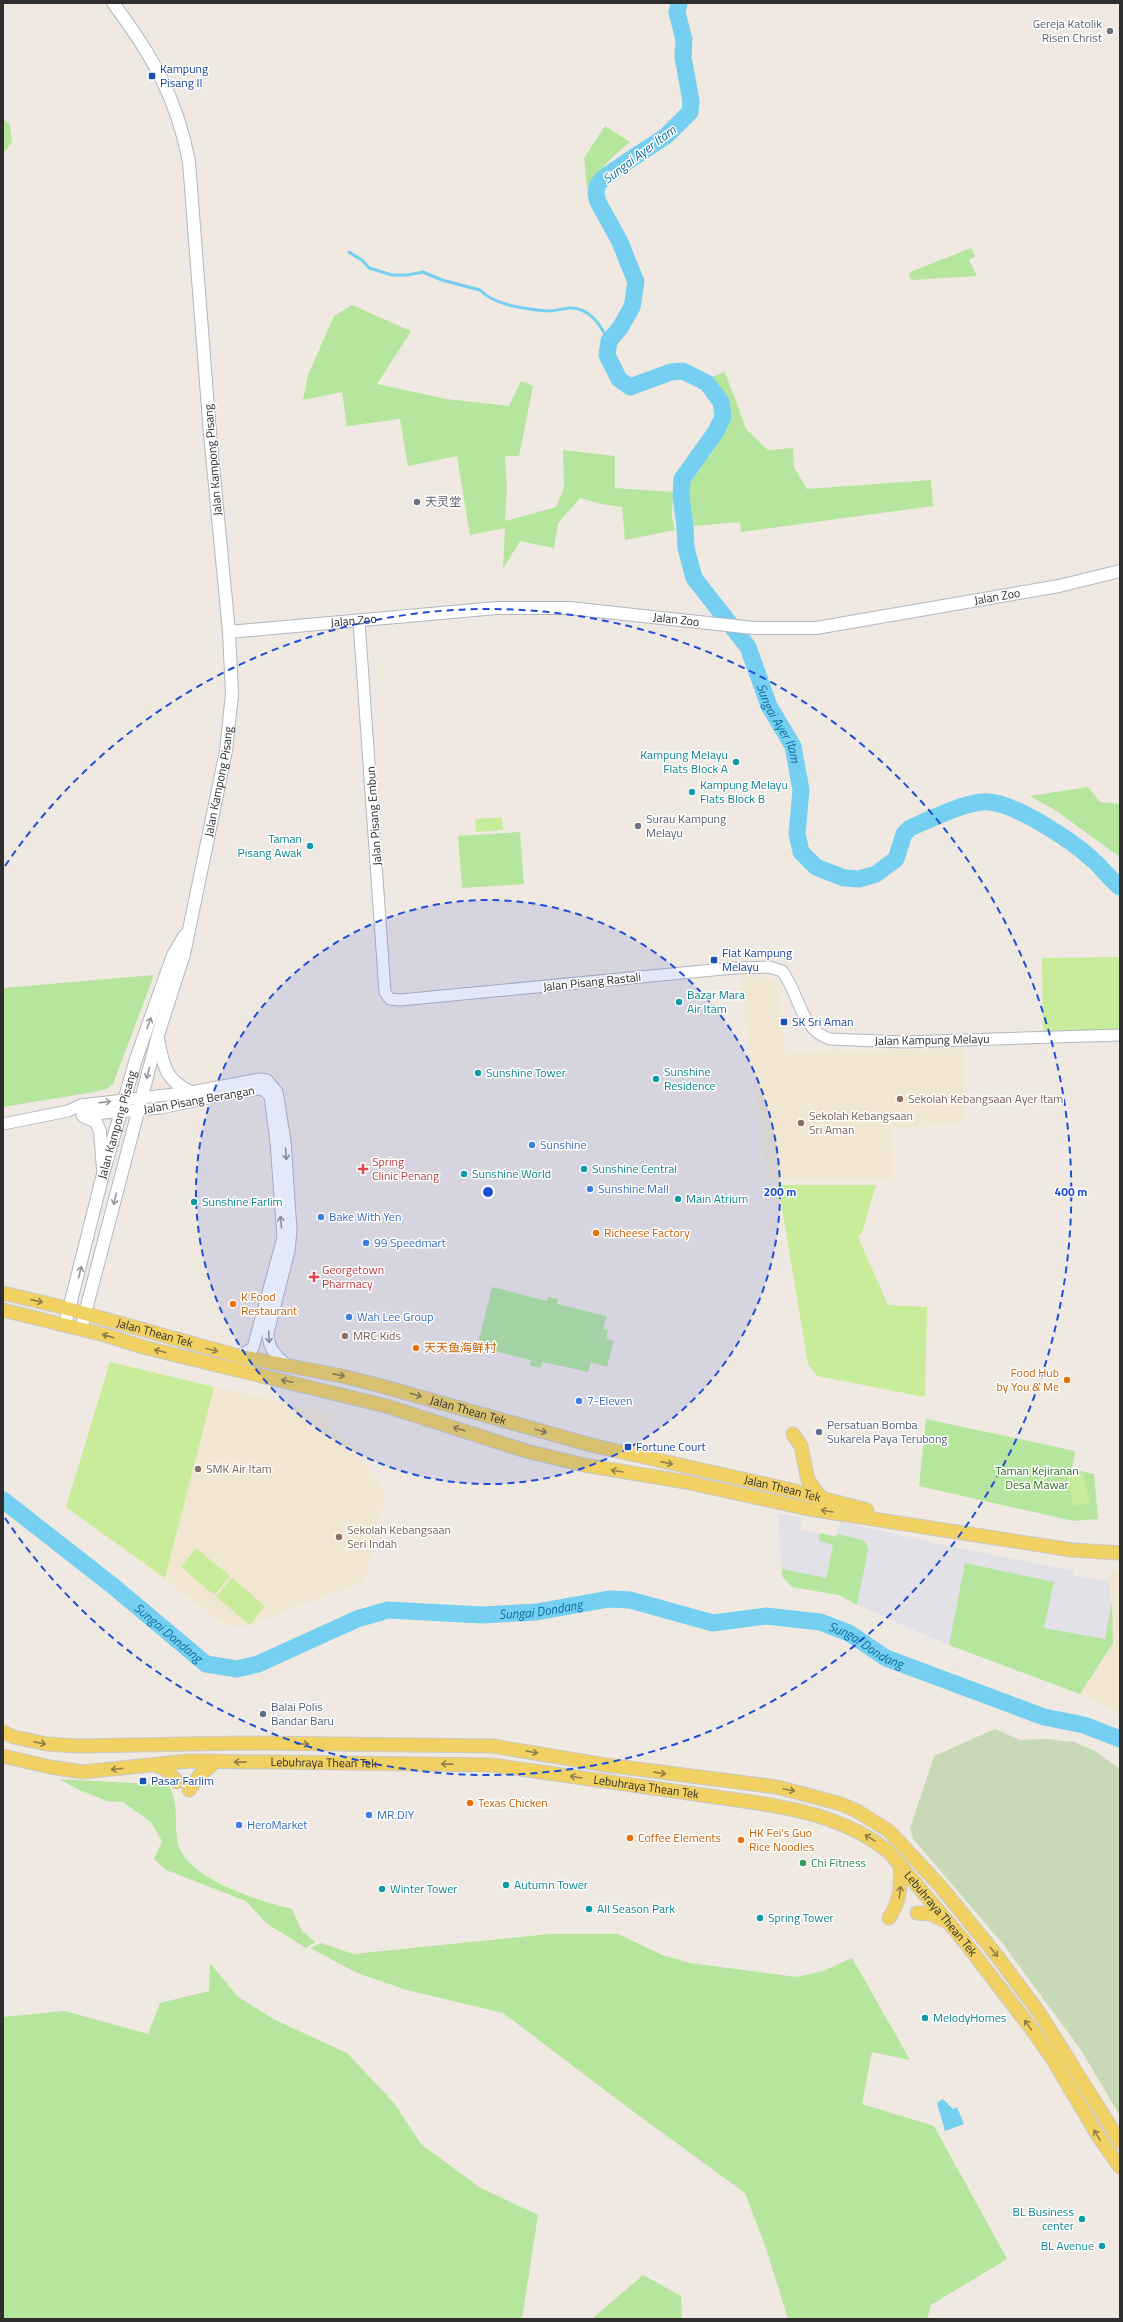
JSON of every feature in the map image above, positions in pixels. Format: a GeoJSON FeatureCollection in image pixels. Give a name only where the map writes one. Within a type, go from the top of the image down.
{"type":"FeatureCollection","features":[{"type":"Feature","properties":{"kind":"main road","name":"Jalan Kampong Pisang"},"geometry":{"type":"LineString","coordinates":[[81,1329],[137,1110],[158,1036],[184,954],[226,751],[232,694],[229,632],[210,434],[194,216],[186,147],[158,69],[139,37],[113,3]]}},
{"type":"Feature","properties":{"kind":"main road","name":"Jalan Zoo"},"geometry":{"type":"LineString","coordinates":[[229,632],[497,608],[569,608],[754,628],[824,627],[1059,586],[1120,571]]}},
{"type":"Feature","properties":{"kind":"main road"},"geometry":{"type":"LineString","coordinates":[[225,586],[219,602],[224,656],[231,673]]}},
{"type":"Feature","properties":{"kind":"main road","name":"Jalan Kampong Pisang"},"geometry":{"type":"LineString","coordinates":[[65,1325],[104,1174],[136,1059],[173,955],[188,931]]}},
{"type":"Feature","properties":{"kind":"main road"},"geometry":{"type":"LineString","coordinates":[[158,1036],[163,1064],[169,1075],[175,1084],[191,1092]]}},
{"type":"Feature","properties":{"kind":"main road"},"geometry":{"type":"LineString","coordinates":[[83,1116],[96,1122],[100,1131],[104,1174]]}},
{"type":"Feature","properties":{"kind":"main road","name":"Jalan Thean Tek"},"geometry":{"type":"LineString","coordinates":[[3,1293],[70,1309],[238,1356],[342,1376],[591,1446],[820,1498],[934,1528]]}},
{"type":"Feature","properties":{"kind":"main road","name":"Jalan Thean Tek"},"geometry":{"type":"LineString","coordinates":[[3,1310],[81,1329],[143,1347],[386,1406],[526,1451],[567,1462],[686,1482],[809,1509],[1072,1550],[1120,1553]]}},
{"type":"Feature","properties":{"kind":"main road"},"geometry":{"type":"LineString","coordinates":[[793,1434],[801,1446],[808,1480],[820,1498]]}},
{"type":"Feature","properties":{"kind":"main road","name":"Lebuhraya Thean Tek"},"geometry":{"type":"LineString","coordinates":[[3,1732],[14,1737],[47,1744],[101,1747],[154,1743],[493,1746],[606,1766],[777,1787],[841,1804],[857,1811],[889,1831],[902,1843],[984,1939],[1040,2014],[1120,2142]]}},
{"type":"Feature","properties":{"kind":"main road"},"geometry":{"type":"LineString","coordinates":[[101,1747],[134,1752],[169,1750],[183,1759],[194,1750],[228,1750],[244,1743]]}},
{"type":"Feature","properties":{"kind":"main road","name":"Lebuhraya Thean Tek"},"geometry":{"type":"LineString","coordinates":[[3,1756],[50,1768],[83,1772],[156,1765],[183,1759],[216,1761],[492,1765],[798,1809],[838,1821],[876,1842],[900,1864],[930,1897],[988,1971],[1043,2046],[1098,2136],[1120,2167]]}},
{"type":"Feature","properties":{"kind":"main road"},"geometry":{"type":"LineString","coordinates":[[189,1790],[200,1775],[216,1761]]}},
{"type":"Feature","properties":{"kind":"main road"},"geometry":{"type":"LineString","coordinates":[[156,1765],[168,1771],[177,1782]]}},
{"type":"Feature","properties":{"kind":"main road"},"geometry":{"type":"LineString","coordinates":[[902,1843],[910,1862],[931,1888],[930,1897],[942,1900],[968,1930],[984,1939]]}},
{"type":"Feature","properties":{"kind":"main road"},"geometry":{"type":"LineString","coordinates":[[889,1918],[896,1908],[900,1893],[900,1864]]}},
{"type":"Feature","properties":{"kind":"main road"},"geometry":{"type":"LineString","coordinates":[[916,1913],[930,1914],[948,1921]]}},
{"type":"Feature","properties":{"kind":"street","name":"Jalan Pisang Embun"},"geometry":{"type":"LineString","coordinates":[[359,621],[385,992],[390,999],[400,1000]]}},
{"type":"Feature","properties":{"kind":"street","name":"Jalan Pisang Rastali"},"geometry":{"type":"LineString","coordinates":[[400,1000],[734,968],[769,966],[782,971]]}},
{"type":"Feature","properties":{"kind":"street","name":"Jalan Kampung Melayu"},"geometry":{"type":"LineString","coordinates":[[782,971],[809,1025],[824,1038],[830,1040],[904,1042],[1120,1035]]}},
{"type":"Feature","properties":{"kind":"street","name":"Jalan Pisang Berangan"},"geometry":{"type":"LineString","coordinates":[[3,1124],[68,1111],[81,1105],[191,1092],[259,1079],[267,1080],[277,1092],[285,1141],[291,1230],[289,1251],[268,1333],[268,1342],[274,1354],[289,1367]]}},
{"type":"Feature","properties":{"kind":"street","name":"Jalan Pisang Berangan"},"geometry":{"type":"LineString","coordinates":[[68,1111],[83,1116],[122,1112],[259,1089],[266,1091],[270,1096],[276,1142],[283,1237],[254,1348],[238,1356]]}},
{"type":"Feature","properties":{"kind":"shaded area"},"geometry":{"type":"Polygon","coordinates":[[[764,977],[777,984],[787,1054],[843,1049],[843,1051],[963,1049],[964,1124],[892,1128],[894,1178],[767,1179],[740,978],[764,977]]]}},
{"type":"Feature","properties":{"kind":"shaded area","name":"SMK Air Itam"},"geometry":{"type":"Polygon","coordinates":[[[110,1362],[332,1414],[328,1431],[345,1436],[386,1492],[364,1582],[249,1626],[227,1626],[66,1507],[110,1362]]]}},
{"type":"Feature","properties":{"kind":"shaded area"},"geometry":{"type":"Polygon","coordinates":[[[778,1513],[802,1518],[800,1529],[805,1531],[836,1537],[840,1522],[967,1550],[1074,1571],[1073,1575],[1110,1582],[1114,1640],[1080,1694],[946,1644],[857,1605],[839,1595],[792,1587],[782,1576],[778,1513]]]}},
{"type":"Feature","properties":{"kind":"shaded area"},"geometry":{"type":"Polygon","coordinates":[[[1109,1571],[1120,1571],[1120,1713],[1080,1694],[1112,1646],[1114,1640],[1109,1571]]]}},
{"type":"Feature","properties":{"kind":"green space"},"geometry":{"type":"Polygon","coordinates":[[[3,118],[10,125],[12,142],[3,154],[3,118]]]}},
{"type":"Feature","properties":{"kind":"green space"},"geometry":{"type":"Polygon","coordinates":[[[605,126],[630,142],[607,163],[587,188],[584,158],[605,126]]]}},
{"type":"Feature","properties":{"kind":"green space"},"geometry":{"type":"Polygon","coordinates":[[[971,248],[975,256],[969,260],[977,276],[913,280],[910,278],[909,273],[913,271],[971,248]]]}},
{"type":"Feature","properties":{"kind":"green space"},"geometry":{"type":"Polygon","coordinates":[[[352,305],[411,331],[377,384],[446,399],[509,406],[521,381],[533,386],[519,456],[505,456],[507,488],[505,521],[556,507],[564,488],[563,450],[615,456],[615,488],[673,492],[672,517],[675,530],[625,540],[622,507],[601,504],[580,498],[558,523],[554,548],[520,541],[503,569],[505,528],[470,535],[457,456],[408,466],[400,419],[347,426],[342,392],[303,400],[308,375],[334,316],[352,305]]]}},
{"type":"Feature","properties":{"kind":"green space"},"geometry":{"type":"Polygon","coordinates":[[[725,372],[746,429],[768,450],[793,448],[794,467],[807,489],[931,480],[933,506],[741,532],[740,522],[694,526],[687,488],[687,480],[716,447],[726,426],[728,416],[726,402],[720,391],[709,378],[725,372]]]}},
{"type":"Feature","properties":{"kind":"green space"},"geometry":{"type":"Polygon","coordinates":[[[1088,787],[1100,802],[1120,804],[1120,857],[1055,810],[1030,796],[1088,787]]]}},
{"type":"Feature","properties":{"kind":"green space"},"geometry":{"type":"Polygon","coordinates":[[[502,817],[503,830],[476,832],[475,819],[502,817]]]}},
{"type":"Feature","properties":{"kind":"green space"},"geometry":{"type":"Polygon","coordinates":[[[520,832],[524,884],[462,888],[458,836],[520,832]]]}},
{"type":"Feature","properties":{"kind":"green space"},"geometry":{"type":"Polygon","coordinates":[[[1120,957],[1120,1031],[1043,1031],[1042,958],[1120,957]]]}},
{"type":"Feature","properties":{"kind":"green space"},"geometry":{"type":"Polygon","coordinates":[[[154,975],[113,1084],[106,1089],[94,1092],[3,1107],[3,988],[154,975]]]}},
{"type":"Feature","properties":{"kind":"green space"},"geometry":{"type":"Polygon","coordinates":[[[778,1185],[876,1185],[862,1233],[858,1237],[888,1305],[927,1307],[925,1397],[817,1376],[808,1364],[778,1185]]]}},
{"type":"Feature","properties":{"kind":"green space"},"geometry":{"type":"Polygon","coordinates":[[[492,1287],[547,1301],[548,1297],[558,1299],[557,1304],[607,1316],[603,1329],[608,1330],[606,1339],[614,1341],[607,1367],[591,1362],[588,1372],[542,1362],[540,1368],[530,1365],[531,1360],[477,1347],[492,1287]]]}},
{"type":"Feature","properties":{"kind":"green space"},"geometry":{"type":"Polygon","coordinates":[[[110,1362],[214,1387],[165,1578],[66,1507],[110,1362]]]}},
{"type":"Feature","properties":{"kind":"green space","name":"Taman Kejiranan Desa Mawar"},"geometry":{"type":"Polygon","coordinates":[[[926,1419],[1075,1451],[1072,1469],[1094,1474],[1098,1519],[1073,1521],[919,1486],[926,1419]]]}},
{"type":"Feature","properties":{"kind":"green space"},"geometry":{"type":"Polygon","coordinates":[[[1083,1473],[1090,1503],[1074,1507],[1067,1477],[1083,1473]]]}},
{"type":"Feature","properties":{"kind":"green space"},"geometry":{"type":"Polygon","coordinates":[[[820,1533],[836,1537],[837,1534],[863,1540],[866,1543],[868,1550],[857,1605],[839,1595],[792,1587],[782,1576],[782,1569],[826,1578],[833,1545],[819,1541],[820,1533]]]}},
{"type":"Feature","properties":{"kind":"green space"},"geometry":{"type":"Polygon","coordinates":[[[196,1548],[230,1576],[214,1595],[181,1567],[196,1548]]]}},
{"type":"Feature","properties":{"kind":"green space"},"geometry":{"type":"Polygon","coordinates":[[[965,1563],[1054,1582],[1044,1628],[1105,1639],[1112,1602],[1113,1643],[1080,1694],[949,1645],[965,1563]]]}},
{"type":"Feature","properties":{"kind":"green space"},"geometry":{"type":"Polygon","coordinates":[[[232,1578],[265,1606],[250,1625],[216,1597],[232,1578]]]}},
{"type":"Feature","properties":{"kind":"green space"},"geometry":{"type":"Polygon","coordinates":[[[995,1729],[1020,1740],[1047,1739],[1074,1742],[1095,1751],[1120,1769],[1120,2116],[1081,2050],[1003,1944],[913,1839],[910,1828],[934,1756],[995,1729]]]}},
{"type":"Feature","properties":{"kind":"green space"},"geometry":{"type":"Polygon","coordinates":[[[59,1779],[168,1785],[174,1798],[178,1844],[184,1857],[195,1868],[227,1887],[262,1901],[292,1909],[302,1931],[315,1942],[306,1948],[266,1923],[246,1901],[166,1870],[154,1859],[162,1841],[151,1822],[123,1802],[107,1801],[77,1789],[59,1779]]]}},
{"type":"Feature","properties":{"kind":"green space"},"geometry":{"type":"Polygon","coordinates":[[[550,1934],[618,1934],[662,1955],[690,1963],[797,1977],[823,1971],[852,1958],[910,2060],[872,2052],[862,2104],[934,2126],[1007,2259],[931,2305],[927,2319],[788,2319],[766,2248],[745,2193],[634,2112],[503,2013],[407,1990],[357,1973],[310,1948],[321,1943],[353,1954],[550,1934]]]}},
{"type":"Feature","properties":{"kind":"green space"},"geometry":{"type":"Polygon","coordinates":[[[210,1963],[237,1996],[273,2019],[347,2053],[394,2103],[421,2144],[479,2187],[538,2215],[522,2319],[3,2319],[3,2017],[65,2011],[148,2034],[160,2003],[209,1991],[210,1963]]]}},
{"type":"Feature","properties":{"kind":"green space"},"geometry":{"type":"Polygon","coordinates":[[[643,2275],[681,2296],[682,2319],[592,2319],[643,2275]]]}},
{"type":"Feature","properties":{"kind":"water"},"geometry":{"type":"Polygon","coordinates":[[[943,2099],[953,2109],[957,2107],[964,2124],[945,2131],[937,2103],[943,2099]]]}},
{"type":"Feature","properties":{"kind":"waterway","name":"Sungai Ayer Itam"},"geometry":{"type":"LineString","coordinates":[[679,3],[677,12],[684,40],[683,57],[691,101],[690,112],[666,136],[613,171],[602,179],[597,186],[596,194],[598,202],[620,242],[636,282],[632,307],[620,328],[609,341],[607,355],[619,379],[630,387],[671,372],[683,371],[707,383],[721,402],[723,417],[715,433],[682,479],[681,497],[686,548],[694,578],[748,647],[769,706],[793,746],[801,790],[797,834],[801,852],[816,867],[844,878],[859,879],[876,874],[896,859],[904,834],[910,828],[963,806],[982,802],[994,803],[1024,814],[1057,833],[1085,853],[1120,887]]}},
{"type":"Feature","properties":{"kind":"waterway","name":"Sungai Ayer Itam"},"geometry":{"type":"LineString","coordinates":[[349,252],[363,261],[369,268],[392,275],[408,275],[423,272],[442,280],[480,290],[494,300],[512,306],[547,311],[569,308],[583,310],[594,318],[609,341]]}},
{"type":"Feature","properties":{"kind":"waterway","name":"Sungai Dondang"},"geometry":{"type":"LineString","coordinates":[[3,1500],[113,1586],[206,1664],[237,1669],[258,1664],[357,1619],[388,1610],[482,1615],[536,1612],[609,1599],[630,1600],[713,1623],[766,1616],[820,1622],[849,1633],[886,1658],[1044,1717],[1084,1725],[1120,1739]]}},
{"type":"Feature","properties":{"kind":"place","name":"Gereja Katolik Risen Christ"},"geometry":{"type":"Point","coordinates":[1110,31]}},
{"type":"Feature","properties":{"kind":"place","name":"Kampung Pisang II"},"geometry":{"type":"Point","coordinates":[152,76]}},
{"type":"Feature","properties":{"kind":"place","name":"天灵堂"},"geometry":{"type":"Point","coordinates":[417,502]}},
{"type":"Feature","properties":{"kind":"place","name":"Kampung Melayu Flats Block A"},"geometry":{"type":"Point","coordinates":[736,762]}},
{"type":"Feature","properties":{"kind":"place","name":"Kampung Melayu Flats Block B"},"geometry":{"type":"Point","coordinates":[692,792]}},
{"type":"Feature","properties":{"kind":"place","name":"Surau Kampung Melayu"},"geometry":{"type":"Point","coordinates":[638,826]}},
{"type":"Feature","properties":{"kind":"place","name":"Taman Pisang Awak"},"geometry":{"type":"Point","coordinates":[310,846]}},
{"type":"Feature","properties":{"kind":"place","name":"Flat Kampung Melayu"},"geometry":{"type":"Point","coordinates":[714,960]}},
{"type":"Feature","properties":{"kind":"place","name":"Bazar Mara Air Itam"},"geometry":{"type":"Point","coordinates":[679,1002]}},
{"type":"Feature","properties":{"kind":"place","name":"SK Sri Aman"},"geometry":{"type":"Point","coordinates":[784,1022]}},
{"type":"Feature","properties":{"kind":"place","name":"Sunshine Tower"},"geometry":{"type":"Point","coordinates":[478,1073]}},
{"type":"Feature","properties":{"kind":"place","name":"Sunshine Residence"},"geometry":{"type":"Point","coordinates":[656,1079]}},
{"type":"Feature","properties":{"kind":"place","name":"Sekolah Kebangsaan Ayer Itam"},"geometry":{"type":"Point","coordinates":[900,1099]}},
{"type":"Feature","properties":{"kind":"place","name":"Sekolah Kebangsaan Sri Aman"},"geometry":{"type":"Point","coordinates":[801,1123]}},
{"type":"Feature","properties":{"kind":"place","name":"Sunshine"},"geometry":{"type":"Point","coordinates":[532,1145]}},
{"type":"Feature","properties":{"kind":"place","name":"Spring Clinic Penang"},"geometry":{"type":"Point","coordinates":[363,1169]}},
{"type":"Feature","properties":{"kind":"place","name":"Sunshine Central"},"geometry":{"type":"Point","coordinates":[584,1169]}},
{"type":"Feature","properties":{"kind":"place","name":"Sunshine World"},"geometry":{"type":"Point","coordinates":[464,1174]}},
{"type":"Feature","properties":{"kind":"place","name":"Sunshine Mall"},"geometry":{"type":"Point","coordinates":[590,1189]}},
{"type":"Feature","properties":{"kind":"place","name":"Main Atrium"},"geometry":{"type":"Point","coordinates":[678,1199]}},
{"type":"Feature","properties":{"kind":"place","name":"Sunshine Farlim"},"geometry":{"type":"Point","coordinates":[194,1202]}},
{"type":"Feature","properties":{"kind":"place","name":"Bake With Yen"},"geometry":{"type":"Point","coordinates":[321,1217]}},
{"type":"Feature","properties":{"kind":"place","name":"Richeese Factory"},"geometry":{"type":"Point","coordinates":[596,1233]}},
{"type":"Feature","properties":{"kind":"place","name":"99 Speedmart"},"geometry":{"type":"Point","coordinates":[366,1243]}},
{"type":"Feature","properties":{"kind":"place","name":"Georgetown Pharmacy"},"geometry":{"type":"Point","coordinates":[314,1277]}},
{"type":"Feature","properties":{"kind":"place","name":"K Food Restaurant"},"geometry":{"type":"Point","coordinates":[233,1304]}},
{"type":"Feature","properties":{"kind":"place","name":"Wah Lee Group"},"geometry":{"type":"Point","coordinates":[349,1317]}},
{"type":"Feature","properties":{"kind":"place","name":"MRC Kids"},"geometry":{"type":"Point","coordinates":[345,1336]}},
{"type":"Feature","properties":{"kind":"place","name":"天天鱼海鲜村"},"geometry":{"type":"Point","coordinates":[416,1348]}},
{"type":"Feature","properties":{"kind":"place","name":"Food Hub by You & Me"},"geometry":{"type":"Point","coordinates":[1067,1380]}},
{"type":"Feature","properties":{"kind":"place","name":"7-Eleven"},"geometry":{"type":"Point","coordinates":[579,1401]}},
{"type":"Feature","properties":{"kind":"place","name":"Persatuan Bomba Sukarela Paya Terubong"},"geometry":{"type":"Point","coordinates":[819,1432]}},
{"type":"Feature","properties":{"kind":"place","name":"Fortune Court"},"geometry":{"type":"Point","coordinates":[628,1447]}},
{"type":"Feature","properties":{"kind":"place","name":"SMK Air Itam"},"geometry":{"type":"Point","coordinates":[198,1469]}},
{"type":"Feature","properties":{"kind":"place","name":"Sekolah Kebangsaan Seri Indah"},"geometry":{"type":"Point","coordinates":[339,1537]}},
{"type":"Feature","properties":{"kind":"place","name":"Balai Polis Bandar Baru"},"geometry":{"type":"Point","coordinates":[263,1714]}},
{"type":"Feature","properties":{"kind":"place","name":"Pasar Farlim"},"geometry":{"type":"Point","coordinates":[143,1781]}},
{"type":"Feature","properties":{"kind":"place","name":"Texas Chicken"},"geometry":{"type":"Point","coordinates":[470,1803]}},
{"type":"Feature","properties":{"kind":"place","name":"MR.DIY"},"geometry":{"type":"Point","coordinates":[369,1815]}},
{"type":"Feature","properties":{"kind":"place","name":"HeroMarket"},"geometry":{"type":"Point","coordinates":[239,1825]}},
{"type":"Feature","properties":{"kind":"place","name":"Coffee Elements"},"geometry":{"type":"Point","coordinates":[630,1838]}},
{"type":"Feature","properties":{"kind":"place","name":"HK Fei's Guo Rice Noodles"},"geometry":{"type":"Point","coordinates":[741,1840]}},
{"type":"Feature","properties":{"kind":"place","name":"Chi Fitness"},"geometry":{"type":"Point","coordinates":[803,1863]}},
{"type":"Feature","properties":{"kind":"place","name":"Autumn Tower"},"geometry":{"type":"Point","coordinates":[506,1885]}},
{"type":"Feature","properties":{"kind":"place","name":"Winter Tower"},"geometry":{"type":"Point","coordinates":[382,1889]}},
{"type":"Feature","properties":{"kind":"place","name":"All Season Park"},"geometry":{"type":"Point","coordinates":[589,1909]}},
{"type":"Feature","properties":{"kind":"place","name":"Spring Tower"},"geometry":{"type":"Point","coordinates":[760,1918]}},
{"type":"Feature","properties":{"kind":"place","name":"MelodyHomes"},"geometry":{"type":"Point","coordinates":[925,2018]}},
{"type":"Feature","properties":{"kind":"place","name":"BL Business center"},"geometry":{"type":"Point","coordinates":[1082,2219]}},
{"type":"Feature","properties":{"kind":"place","name":"BL Avenue"},"geometry":{"type":"Point","coordinates":[1102,2246]}}]}
